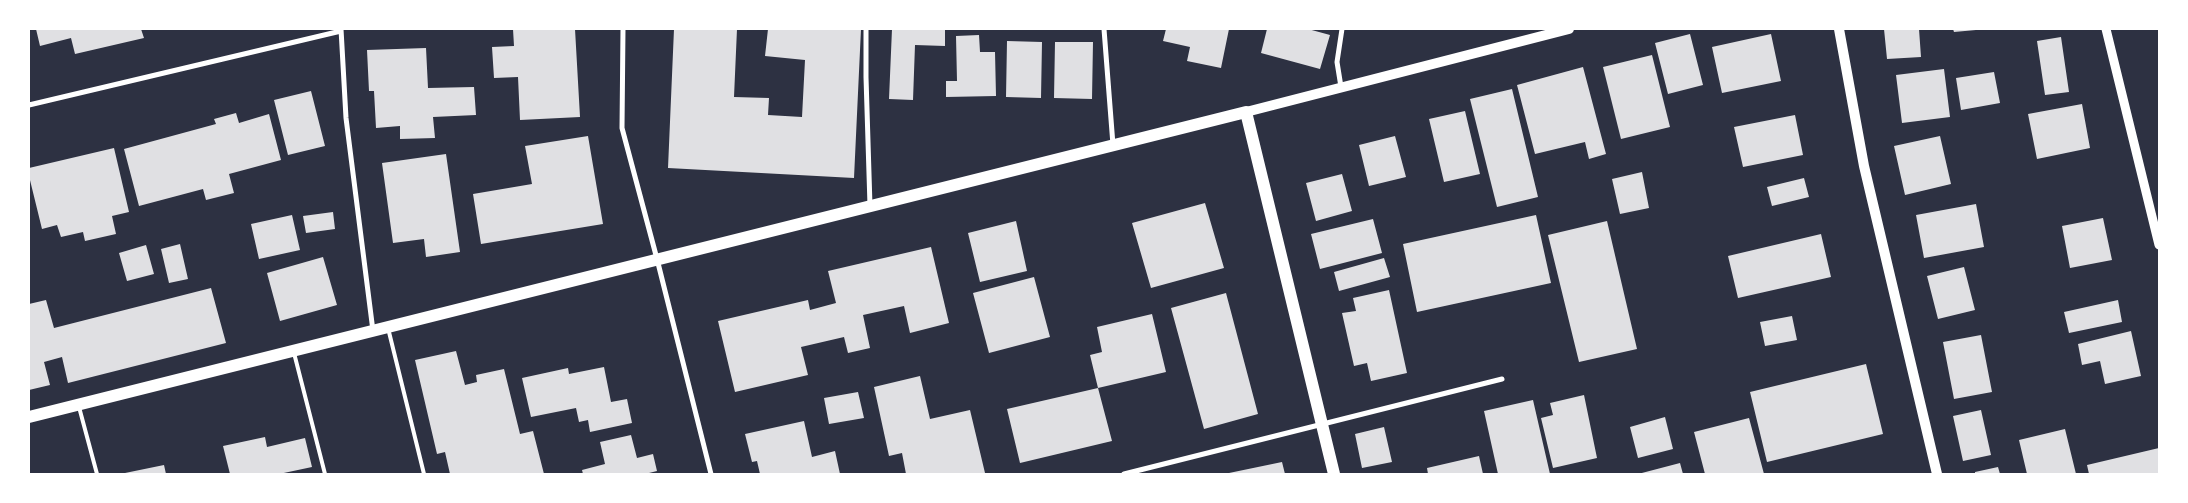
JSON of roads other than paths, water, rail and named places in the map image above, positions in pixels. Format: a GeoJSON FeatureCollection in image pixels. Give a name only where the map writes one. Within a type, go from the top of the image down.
{"type":"FeatureCollection","features":[{"type":"Feature","properties":{"kind":"main road"},"geometry":{"type":"LineString","coordinates":[[29,417],[1570,29]]}},
{"type":"Feature","properties":{"kind":"main road"},"geometry":{"type":"LineString","coordinates":[[1839,29],[1864,166],[1937,474]]}},
{"type":"Feature","properties":{"kind":"main road"},"geometry":{"type":"LineString","coordinates":[[1246,112],[1334,474]]}},
{"type":"Feature","properties":{"kind":"street"},"geometry":{"type":"LineString","coordinates":[[623,29],[622,128],[658,259],[711,474]]}},
{"type":"Feature","properties":{"kind":"street"},"geometry":{"type":"LineString","coordinates":[[866,29],[870,206]]}},
{"type":"Feature","properties":{"kind":"street"},"geometry":{"type":"LineString","coordinates":[[1104,29],[1113,145]]}},
{"type":"Feature","properties":{"kind":"street"},"geometry":{"type":"LineString","coordinates":[[1340,87],[1337,62],[1342,29]]}},
{"type":"Feature","properties":{"kind":"street"},"geometry":{"type":"LineString","coordinates":[[2106,29],[2159,245]]}},
{"type":"Feature","properties":{"kind":"street"},"geometry":{"type":"LineString","coordinates":[[29,105],[341,30],[346,118],[374,331]]}},
{"type":"Feature","properties":{"kind":"street"},"geometry":{"type":"LineString","coordinates":[[1124,474],[1502,379]]}},
{"type":"Feature","properties":{"kind":"lane"},"geometry":{"type":"LineString","coordinates":[[387,327],[424,474]]}},
{"type":"Feature","properties":{"kind":"lane"},"geometry":{"type":"LineString","coordinates":[[294,350],[324,474]]}},
{"type":"Feature","properties":{"kind":"lane"},"geometry":{"type":"LineString","coordinates":[[79,404],[98,474]]}}]}
